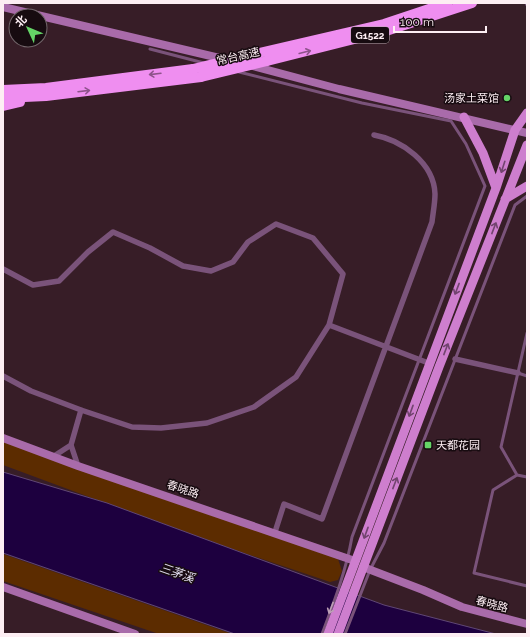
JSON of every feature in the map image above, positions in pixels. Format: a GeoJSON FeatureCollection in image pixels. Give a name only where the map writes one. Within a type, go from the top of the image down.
{"type":"FeatureCollection","features":[{"type":"Feature","properties":{"kind":"highway","name":"常台高速"},"geometry":{"type":"LineString","coordinates":[[3,90],[46,88],[193,69],[384,24],[447,3]]}},
{"type":"Feature","properties":{"kind":"highway","name":"常台高速"},"geometry":{"type":"LineString","coordinates":[[3,98],[46,96],[201,77],[386,31],[472,3]]}},
{"type":"Feature","properties":{"kind":"highway"},"geometry":{"type":"LineString","coordinates":[[3,106],[46,96]]}},
{"type":"Feature","properties":{"kind":"main road"},"geometry":{"type":"LineString","coordinates":[[338,634],[359,564],[429,364],[496,188],[515,130],[527,113]]}},
{"type":"Feature","properties":{"kind":"main road"},"geometry":{"type":"LineString","coordinates":[[464,117],[482,153],[496,188]]}},
{"type":"Feature","properties":{"kind":"main road"},"geometry":{"type":"LineString","coordinates":[[359,564],[527,145]]}},
{"type":"Feature","properties":{"kind":"main road"},"geometry":{"type":"LineString","coordinates":[[505,199],[527,186]]}},
{"type":"Feature","properties":{"kind":"main road"},"geometry":{"type":"LineString","coordinates":[[328,634],[352,585]]}},
{"type":"Feature","properties":{"kind":"street"},"geometry":{"type":"LineString","coordinates":[[3,8],[196,52],[339,89],[464,117],[527,133]]}},
{"type":"Feature","properties":{"kind":"street"},"geometry":{"type":"LineString","coordinates":[[275,532],[284,504],[322,519],[387,347],[432,222],[435,193],[428,171],[413,153],[388,138],[374,135]]}},
{"type":"Feature","properties":{"kind":"street"},"geometry":{"type":"LineString","coordinates":[[3,269],[33,284],[59,281],[88,252],[113,232],[150,248],[183,266],[211,271],[233,262],[248,242],[276,224],[313,238],[343,274],[329,325],[296,377],[254,408],[207,423],[161,428],[132,427],[31,391],[3,376]]}},
{"type":"Feature","properties":{"kind":"street"},"geometry":{"type":"LineString","coordinates":[[329,325],[439,367]]}},
{"type":"Feature","properties":{"kind":"street"},"geometry":{"type":"LineString","coordinates":[[455,359],[518,373]]}},
{"type":"Feature","properties":{"kind":"street"},"geometry":{"type":"LineString","coordinates":[[78,466],[71,445],[81,410]]}},
{"type":"Feature","properties":{"kind":"street","name":"春晓路"},"geometry":{"type":"LineString","coordinates":[[3,438],[78,466],[275,532],[359,564],[462,607],[527,624]]}},
{"type":"Feature","properties":{"kind":"street"},"geometry":{"type":"LineString","coordinates":[[54,456],[71,445]]}},
{"type":"Feature","properties":{"kind":"street"},"geometry":{"type":"LineString","coordinates":[[3,587],[135,634]]}},
{"type":"Feature","properties":{"kind":"lane"},"geometry":{"type":"LineString","coordinates":[[150,49],[362,103],[451,121],[466,144],[485,186],[352,537],[359,564]]}},
{"type":"Feature","properties":{"kind":"lane"},"geometry":{"type":"LineString","coordinates":[[345,634],[352,585],[359,564],[384,543],[514,205],[527,196]]}},
{"type":"Feature","properties":{"kind":"lane"},"geometry":{"type":"LineString","coordinates":[[517,475],[501,447],[527,333]]}},
{"type":"Feature","properties":{"kind":"lane"},"geometry":{"type":"LineString","coordinates":[[518,373],[527,376]]}},
{"type":"Feature","properties":{"kind":"lane"},"geometry":{"type":"LineString","coordinates":[[527,477],[517,475],[493,490],[474,573],[527,586]]}},
{"type":"Feature","properties":{"kind":"lane"},"geometry":{"type":"LineString","coordinates":[[322,634],[352,585]]}},
{"type":"Feature","properties":{"kind":"shaded area"},"geometry":{"type":"Polygon","coordinates":[[[3,440],[338,559],[342,571],[338,580],[330,582],[197,537],[3,465],[3,440]]]}},
{"type":"Feature","properties":{"kind":"shaded area"},"geometry":{"type":"Polygon","coordinates":[[[3,554],[232,634],[159,634],[3,581],[3,554]]]}},
{"type":"Feature","properties":{"kind":"water","name":"三茅溪"},"geometry":{"type":"Polygon","coordinates":[[[3,472],[107,503],[384,605],[496,634],[235,634],[3,553],[3,472]]]}},
{"type":"Feature","properties":{"kind":"place","name":"汤家土菜馆"},"geometry":{"type":"Point","coordinates":[507,98]}},
{"type":"Feature","properties":{"kind":"place","name":"天都花园"},"geometry":{"type":"Point","coordinates":[428,445]}}]}
